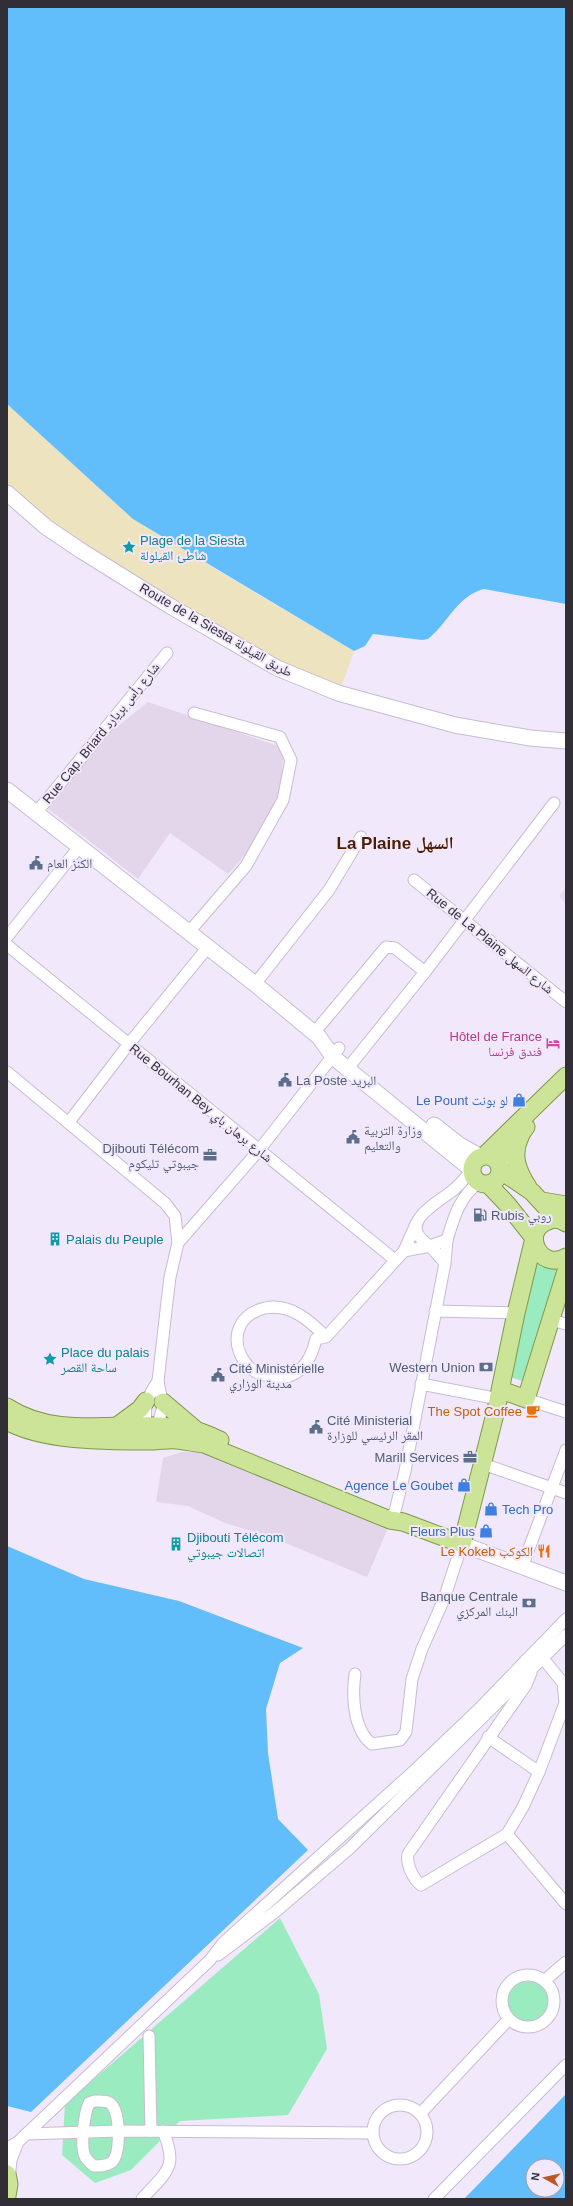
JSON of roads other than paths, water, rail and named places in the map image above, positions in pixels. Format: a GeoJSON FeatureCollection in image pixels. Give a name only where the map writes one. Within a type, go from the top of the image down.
{"type":"FeatureCollection","features":[{"type":"Feature","properties":{"kind":"main road","name":"Route de la Siesta طريق القيلولة"},"geometry":{"type":"LineString","coordinates":[[7,493],[46,527],[80,550],[170,606],[277,668],[338,693],[474,729],[566,740]]}},
{"type":"Feature","properties":{"kind":"main road"},"geometry":{"type":"LineString","coordinates":[[7,790],[255,984],[351,1064],[458,1144],[481,1170],[534,1238],[537,1251],[542,1256],[555,1261],[566,1257]]}},
{"type":"Feature","properties":{"kind":"main road"},"geometry":{"type":"LineString","coordinates":[[481,1170],[566,1076]]}},
{"type":"Feature","properties":{"kind":"main road"},"geometry":{"type":"LineString","coordinates":[[481,1170],[496,1179],[499,1167],[524,1129],[566,1090]]}},
{"type":"Feature","properties":{"kind":"main road"},"geometry":{"type":"LineString","coordinates":[[524,1129],[517,1143],[516,1159],[518,1169],[537,1196]]}},
{"type":"Feature","properties":{"kind":"main road"},"geometry":{"type":"LineString","coordinates":[[481,1170],[494,1158],[499,1167],[563,1216]]}},
{"type":"Feature","properties":{"kind":"main road"},"geometry":{"type":"LineString","coordinates":[[462,1544],[500,1395],[516,1313],[534,1238],[539,1226],[551,1219],[563,1216]]}},
{"type":"Feature","properties":{"kind":"main road"},"geometry":{"type":"LineString","coordinates":[[500,1395],[526,1399],[558,1322],[566,1271]]}},
{"type":"Feature","properties":{"kind":"main road"},"geometry":{"type":"LineString","coordinates":[[117,1426],[140,1409],[146,1401]]}},
{"type":"Feature","properties":{"kind":"main road"},"geometry":{"type":"LineString","coordinates":[[163,1402],[198,1431],[396,1517],[462,1544],[566,1583]]}},
{"type":"Feature","properties":{"kind":"main road"},"geometry":{"type":"LineString","coordinates":[[7,1407],[17,1422],[41,1434],[72,1438],[152,1431],[198,1431]]}},
{"type":"Feature","properties":{"kind":"main road"},"geometry":{"type":"LineString","coordinates":[[17,1422],[42,1422],[69,1426],[117,1426],[152,1431],[176,1440],[204,1444],[396,1517]]}},
{"type":"Feature","properties":{"kind":"main road"},"geometry":{"type":"LineString","coordinates":[[8,2184],[18,2199]]}},
{"type":"Feature","properties":{"kind":"street","name":"Rue Cap. Briard شارع رأس بريارد"},"geometry":{"type":"LineString","coordinates":[[36,813],[167,653]]}},
{"type":"Feature","properties":{"kind":"street"},"geometry":{"type":"LineString","coordinates":[[189,932],[246,866],[283,800],[291,760],[280,737],[194,714]]}},
{"type":"Feature","properties":{"kind":"street"},"geometry":{"type":"LineString","coordinates":[[351,1064],[425,972],[464,918],[554,803]]}},
{"type":"Feature","properties":{"kind":"street"},"geometry":{"type":"LineString","coordinates":[[255,984],[329,890],[361,837]]}},
{"type":"Feature","properties":{"kind":"street"},"geometry":{"type":"LineString","coordinates":[[7,938],[79,847]]}},
{"type":"Feature","properties":{"kind":"street","name":"Rue de La Plaine شارع السهل"},"geometry":{"type":"LineString","coordinates":[[414,880],[464,918],[566,1002]]}},
{"type":"Feature","properties":{"kind":"street","name":"Rue Bourhan Bey شارع برهان باي"},"geometry":{"type":"LineString","coordinates":[[7,945],[128,1045],[260,1149],[395,1260]]}},
{"type":"Feature","properties":{"kind":"street"},"geometry":{"type":"LineString","coordinates":[[316,1035],[386,948],[390,946],[394,948],[425,972]]}},
{"type":"Feature","properties":{"kind":"street"},"geometry":{"type":"LineString","coordinates":[[69,1122],[128,1045],[208,947]]}},
{"type":"Feature","properties":{"kind":"street"},"geometry":{"type":"LineString","coordinates":[[178,1243],[260,1149],[336,1052]]}},
{"type":"Feature","properties":{"kind":"street"},"geometry":{"type":"LineString","coordinates":[[7,1072],[165,1203],[175,1216],[178,1230],[178,1243],[170,1277],[158,1381],[163,1402],[162,1415],[152,1431]]}},
{"type":"Feature","properties":{"kind":"street"},"geometry":{"type":"LineString","coordinates":[[326,1337],[305,1317],[286,1309],[270,1307],[260,1309],[242,1320],[238,1330],[237,1343],[241,1355],[250,1368],[274,1378],[286,1378],[298,1372],[314,1351],[316,1339],[326,1337],[404,1251],[417,1221],[432,1206],[481,1170]]}},
{"type":"Feature","properties":{"kind":"street"},"geometry":{"type":"LineString","coordinates":[[396,1517],[445,1263],[447,1240],[461,1201],[481,1170]]}},
{"type":"Feature","properties":{"kind":"street"},"geometry":{"type":"LineString","coordinates":[[454,1190],[460,1194],[461,1201]]}},
{"type":"Feature","properties":{"kind":"street"},"geometry":{"type":"LineString","coordinates":[[417,1221],[416,1234],[430,1246],[445,1263]]}},
{"type":"Feature","properties":{"kind":"street"},"geometry":{"type":"LineString","coordinates":[[404,1251],[430,1246],[447,1240]]}},
{"type":"Feature","properties":{"kind":"street"},"geometry":{"type":"LineString","coordinates":[[435,1312],[516,1313]]}},
{"type":"Feature","properties":{"kind":"street"},"geometry":{"type":"LineString","coordinates":[[152,1431],[146,1401],[158,1381]]}},
{"type":"Feature","properties":{"kind":"street"},"geometry":{"type":"LineString","coordinates":[[421,1384],[500,1395]]}},
{"type":"Feature","properties":{"kind":"street"},"geometry":{"type":"LineString","coordinates":[[526,1399],[566,1412]]}},
{"type":"Feature","properties":{"kind":"street"},"geometry":{"type":"LineString","coordinates":[[522,1567],[566,1450]]}},
{"type":"Feature","properties":{"kind":"street"},"geometry":{"type":"LineString","coordinates":[[483,1464],[553,1487],[566,1493]]}},
{"type":"Feature","properties":{"kind":"street"},"geometry":{"type":"LineString","coordinates":[[355,1674],[353,1692],[357,1717],[365,1739],[372,1744],[400,1740],[406,1732],[412,1678],[422,1649],[444,1599],[462,1544]]}},
{"type":"Feature","properties":{"kind":"street"},"geometry":{"type":"LineString","coordinates":[[7,2148],[18,2142],[210,1960],[223,1943],[415,1770],[528,1665],[539,1654],[566,1619]]}},
{"type":"Feature","properties":{"kind":"street"},"geometry":{"type":"LineString","coordinates":[[539,1654],[566,1635]]}},
{"type":"Feature","properties":{"kind":"street"},"geometry":{"type":"LineString","coordinates":[[528,1665],[526,1685],[488,1737],[408,1854],[407,1861],[416,1882],[421,1885],[425,1884],[456,1862],[507,1834],[523,1807],[539,1772],[565,1703],[563,1683],[539,1654]]}},
{"type":"Feature","properties":{"kind":"street"},"geometry":{"type":"LineString","coordinates":[[488,1737],[539,1772]]}},
{"type":"Feature","properties":{"kind":"street"},"geometry":{"type":"LineString","coordinates":[[507,1834],[566,1904]]}},
{"type":"Feature","properties":{"kind":"street"},"geometry":{"type":"LineString","coordinates":[[544,1981],[566,1962]]}},
{"type":"Feature","properties":{"kind":"street"},"geometry":{"type":"LineString","coordinates":[[528,1974],[544,1981],[550,1987],[554,1999],[552,2012],[547,2019],[540,2024],[523,2027],[509,2019],[504,2012],[502,1999],[506,1986],[512,1980],[528,1974]]}},
{"type":"Feature","properties":{"kind":"street"},"geometry":{"type":"LineString","coordinates":[[420,2114],[509,2019]]}},
{"type":"Feature","properties":{"kind":"street"},"geometry":{"type":"LineString","coordinates":[[149,2036],[151,2131]]}},
{"type":"Feature","properties":{"kind":"street"},"geometry":{"type":"LineString","coordinates":[[434,2199],[566,2065]]}},
{"type":"Feature","properties":{"kind":"street"},"geometry":{"type":"LineString","coordinates":[[95,2101],[106,2101],[112,2105],[119,2131],[113,2161],[106,2165],[94,2166],[88,2162],[84,2154],[84,2132],[85,2111],[89,2103],[95,2101]]}},
{"type":"Feature","properties":{"kind":"street"},"geometry":{"type":"LineString","coordinates":[[406,2106],[420,2114],[427,2129],[426,2138],[420,2150],[410,2157],[397,2159],[385,2155],[379,2149],[373,2133],[377,2117],[390,2107],[406,2106]]}},
{"type":"Feature","properties":{"kind":"street"},"geometry":{"type":"LineString","coordinates":[[26,2134],[119,2131],[373,2133]]}},
{"type":"Feature","properties":{"kind":"street"},"geometry":{"type":"LineString","coordinates":[[142,2199],[169,2169],[172,2159],[170,2147],[163,2131]]}},
{"type":"Feature","properties":{"kind":"street"},"geometry":{"type":"LineString","coordinates":[[8,2184],[11,2160],[18,2142]]}},
{"type":"Feature","properties":{"kind":"water"},"geometry":{"type":"Polygon","coordinates":[[[7,7],[566,7],[566,604],[484,589],[475,592],[460,603],[428,639],[422,640],[373,634],[365,646],[354,651],[133,519],[7,404],[7,7]]]}},
{"type":"Feature","properties":{"kind":"water"},"geometry":{"type":"Polygon","coordinates":[[[7,1546],[84,1579],[179,1601],[303,1648],[280,1663],[266,1709],[268,1753],[278,1819],[308,1850],[31,2112],[7,2106],[7,1546]]]}},
{"type":"Feature","properties":{"kind":"water"},"geometry":{"type":"Polygon","coordinates":[[[566,2094],[566,2199],[464,2199],[566,2094]]]}},
{"type":"Feature","properties":{"kind":"place","name":"Plage de la Siesta شاطئ القيلولة"},"geometry":{"type":"Point","coordinates":[129,547]}},
{"type":"Feature","properties":{"kind":"place","name":"الكنز العام"},"geometry":{"type":"Point","coordinates":[36,863]}},
{"type":"Feature","properties":{"kind":"place","name":"Hôtel de France فندق فرنسا"},"geometry":{"type":"Point","coordinates":[553,1043]}},
{"type":"Feature","properties":{"kind":"place","name":"La Poste البريد"},"geometry":{"type":"Point","coordinates":[285,1080]}},
{"type":"Feature","properties":{"kind":"place","name":"Le Pount لو بونت"},"geometry":{"type":"Point","coordinates":[519,1100]}},
{"type":"Feature","properties":{"kind":"place","name":"وزارة التربية والتعليم"},"geometry":{"type":"Point","coordinates":[353,1137]}},
{"type":"Feature","properties":{"kind":"place","name":"Djibouti Télécom جيبوتي تليكوم"},"geometry":{"type":"Point","coordinates":[210,1155]}},
{"type":"Feature","properties":{"kind":"place","name":"Rubis روبي"},"geometry":{"type":"Point","coordinates":[480,1215]}},
{"type":"Feature","properties":{"kind":"place","name":"Palais du Peuple"},"geometry":{"type":"Point","coordinates":[55,1239]}},
{"type":"Feature","properties":{"kind":"place","name":"Place du palais ساحة القصر"},"geometry":{"type":"Point","coordinates":[50,1359]}},
{"type":"Feature","properties":{"kind":"place","name":"Western Union"},"geometry":{"type":"Point","coordinates":[486,1367]}},
{"type":"Feature","properties":{"kind":"place","name":"Cité Ministérielle مدينة الوزاري"},"geometry":{"type":"Point","coordinates":[218,1375]}},
{"type":"Feature","properties":{"kind":"place","name":"The Spot Coffee"},"geometry":{"type":"Point","coordinates":[533,1411]}},
{"type":"Feature","properties":{"kind":"place","name":"Cité Ministerial المقر الرئيسي للوزارة"},"geometry":{"type":"Point","coordinates":[316,1427]}},
{"type":"Feature","properties":{"kind":"place","name":"Marill Services"},"geometry":{"type":"Point","coordinates":[470,1457]}},
{"type":"Feature","properties":{"kind":"place","name":"Agence Le Goubet"},"geometry":{"type":"Point","coordinates":[464,1485]}},
{"type":"Feature","properties":{"kind":"place","name":"Tech Pro"},"geometry":{"type":"Point","coordinates":[491,1509]}},
{"type":"Feature","properties":{"kind":"place","name":"Fleurs Plus"},"geometry":{"type":"Point","coordinates":[486,1531]}},
{"type":"Feature","properties":{"kind":"place","name":"Djibouti Télécom اتصالات جيبوتي"},"geometry":{"type":"Point","coordinates":[176,1544]}},
{"type":"Feature","properties":{"kind":"place","name":"Le Kokeb الكوكب"},"geometry":{"type":"Point","coordinates":[544,1551]}},
{"type":"Feature","properties":{"kind":"place","name":"Banque Centrale البنك المركزي"},"geometry":{"type":"Point","coordinates":[529,1603]}},
{"type":"Feature","properties":{"kind":"district","name":"La Plaine السهل"},"geometry":{"type":"Point","coordinates":[395,843]}}]}
